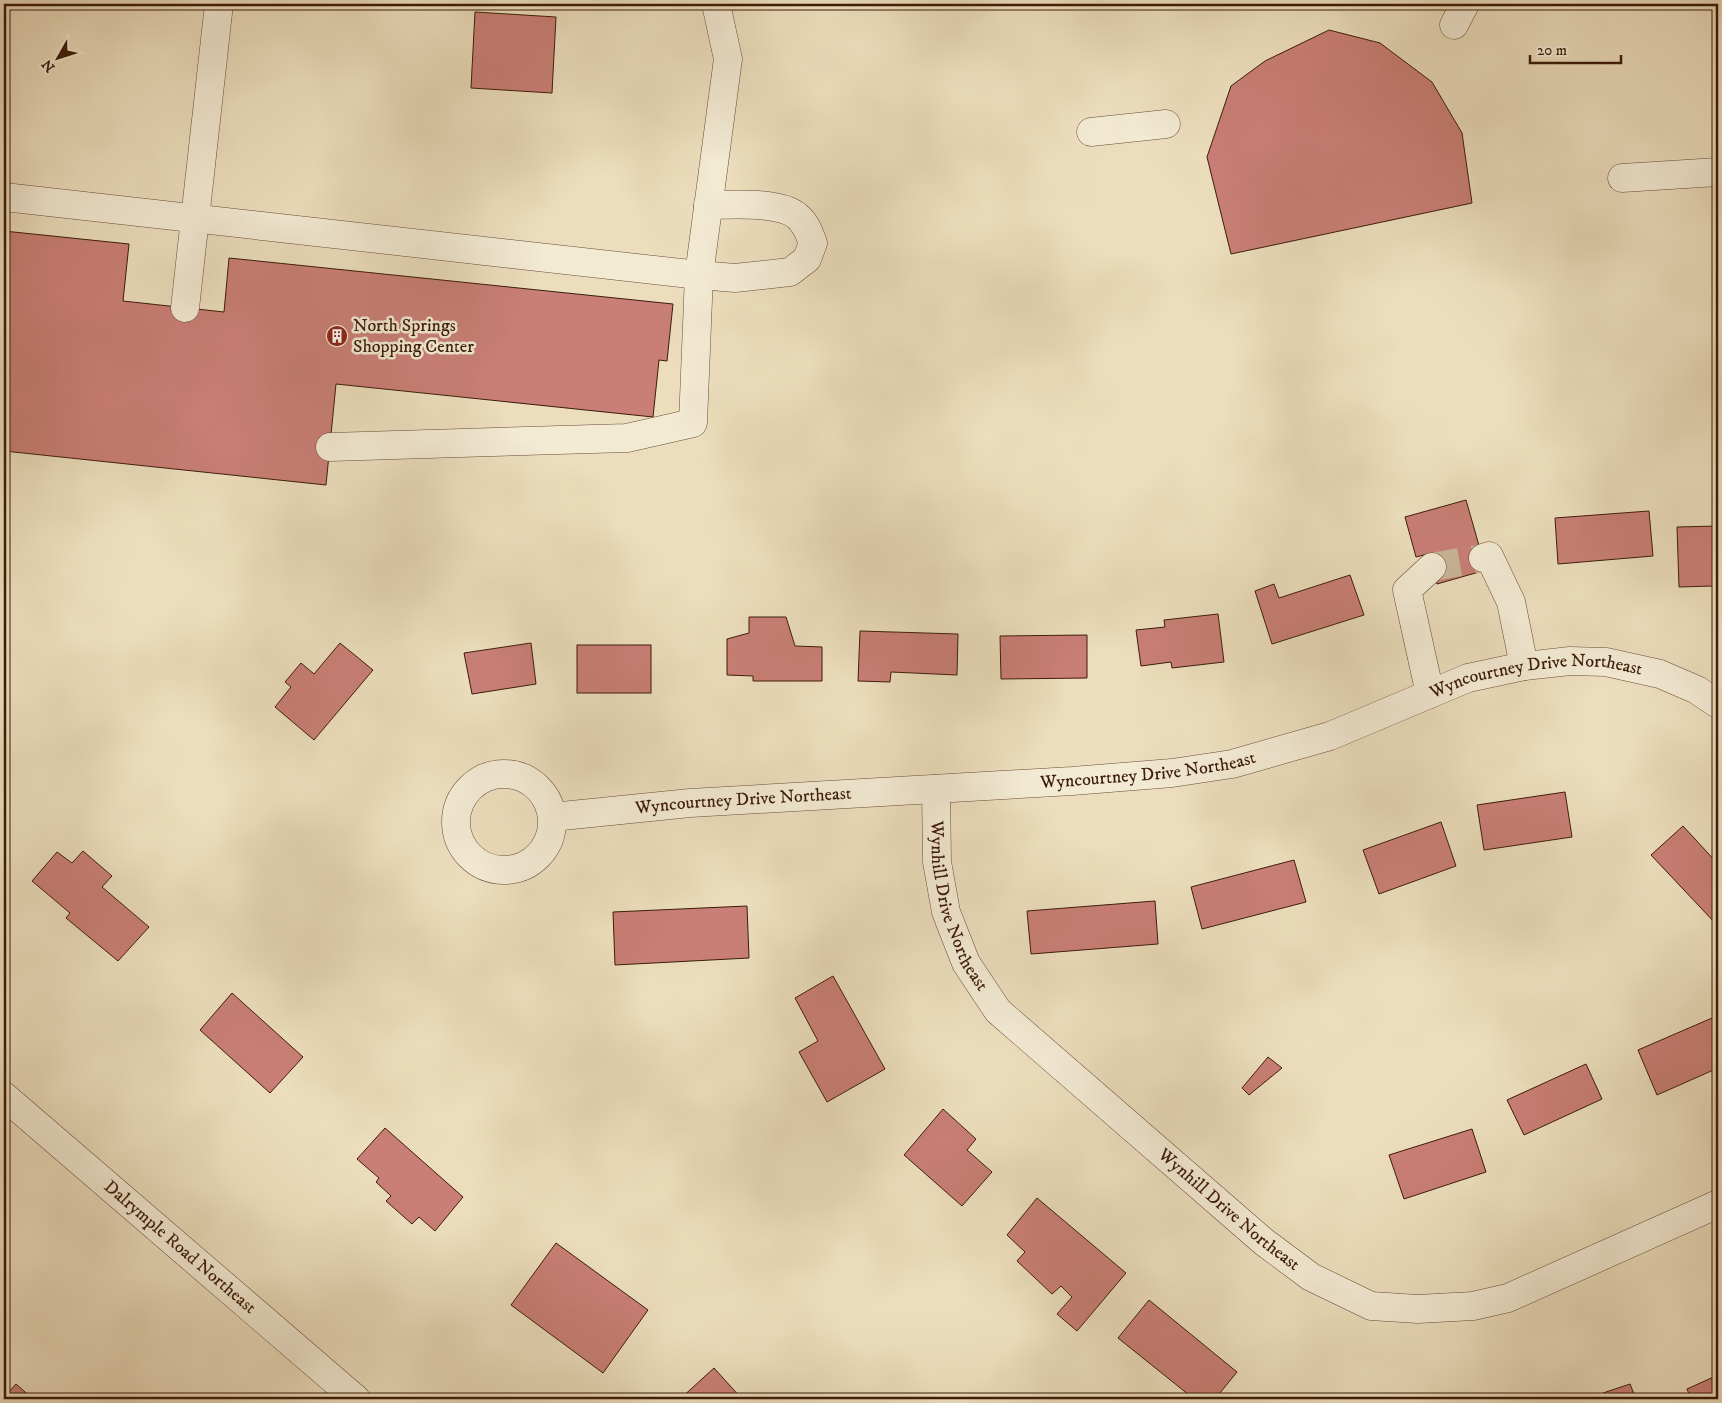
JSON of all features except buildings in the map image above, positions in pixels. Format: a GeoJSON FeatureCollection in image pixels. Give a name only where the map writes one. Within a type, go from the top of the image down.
{"type":"FeatureCollection","features":[{"type":"Feature","properties":{"kind":"street"},"geometry":{"type":"LineString","coordinates":[[185,308],[219,4]]}},
{"type":"Feature","properties":{"kind":"street"},"geometry":{"type":"LineString","coordinates":[[330,448],[627,438],[693,423],[699,275],[728,59],[716,4]]}},
{"type":"Feature","properties":{"kind":"street"},"geometry":{"type":"LineString","coordinates":[[1091,132],[1166,124]]}},
{"type":"Feature","properties":{"kind":"street"},"geometry":{"type":"LineString","coordinates":[[1622,178],[1718,172]]}},
{"type":"Feature","properties":{"kind":"street"},"geometry":{"type":"LineString","coordinates":[[4,197],[735,278],[790,272],[807,259],[813,243],[807,228],[797,216],[782,207],[708,205]]}},
{"type":"Feature","properties":{"kind":"street"},"geometry":{"type":"LineString","coordinates":[[1483,558],[1490,556],[1511,602],[1524,666]]}},
{"type":"Feature","properties":{"kind":"street"},"geometry":{"type":"LineString","coordinates":[[1430,694],[1406,590],[1432,567]]}},
{"type":"Feature","properties":{"kind":"street","name":"Wyncourtney Drive Northeast"},"geometry":{"type":"LineString","coordinates":[[552,817],[690,803],[1072,781],[1172,773],[1232,764],[1330,736],[1468,678],[1524,666],[1570,661],[1606,662],[1660,674],[1697,690],[1718,704]]}},
{"type":"Feature","properties":{"kind":"street","name":"Wynhill Drive Northeast"},"geometry":{"type":"LineString","coordinates":[[936,788],[937,862],[946,912],[966,963],[998,1011],[1264,1242],[1311,1277],[1371,1306],[1418,1309],[1473,1306],[1508,1298],[1718,1204]]}},
{"type":"Feature","properties":{"kind":"street","name":"Dalrymple Road Northeast"},"geometry":{"type":"LineString","coordinates":[[4,1096],[356,1399]]}},
{"type":"Feature","properties":{"kind":"tunnel"},"geometry":{"type":"LineString","coordinates":[[1432,567],[1483,558]]}},
{"type":"Feature","properties":{"kind":"place","name":"North Springs Shopping Center"},"geometry":{"type":"Point","coordinates":[337,336]}}]}
